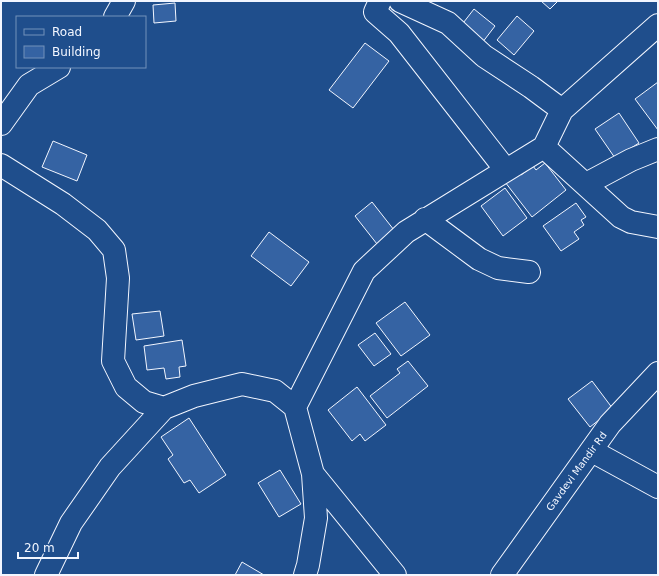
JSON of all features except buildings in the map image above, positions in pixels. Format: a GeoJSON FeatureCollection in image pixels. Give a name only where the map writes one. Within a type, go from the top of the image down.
{"type":"FeatureCollection","features":[{"type":"Feature","properties":{"kind":"street"},"geometry":{"type":"LineString","coordinates":[[116,16],[124,1]]}},
{"type":"Feature","properties":{"kind":"street"},"geometry":{"type":"LineString","coordinates":[[380,1],[375,12],[398,33],[506,170]]}},
{"type":"Feature","properties":{"kind":"street"},"geometry":{"type":"LineString","coordinates":[[400,1],[448,23],[484,56],[531,86],[562,110]]}},
{"type":"Feature","properties":{"kind":"street"},"geometry":{"type":"LineString","coordinates":[[295,407],[364,271],[406,232],[544,147],[562,110],[658,25]]}},
{"type":"Feature","properties":{"kind":"street"},"geometry":{"type":"LineString","coordinates":[[1,124],[29,85],[57,68]]}},
{"type":"Feature","properties":{"kind":"street"},"geometry":{"type":"LineString","coordinates":[[544,147],[621,217],[631,222],[658,227]]}},
{"type":"Feature","properties":{"kind":"street"},"geometry":{"type":"LineString","coordinates":[[586,184],[631,160],[658,149]]}},
{"type":"Feature","properties":{"kind":"street"},"geometry":{"type":"LineString","coordinates":[[1,165],[63,204],[97,230],[114,250],[118,278],[113,361],[126,386],[144,402],[164,408]]}},
{"type":"Feature","properties":{"kind":"street"},"geometry":{"type":"LineString","coordinates":[[425,220],[479,259],[498,268],[529,272]]}},
{"type":"Feature","properties":{"kind":"street","name":"Gavdevi Mandir Rd"},"geometry":{"type":"LineString","coordinates":[[502,575],[610,424],[658,374]]}},
{"type":"Feature","properties":{"kind":"street"},"geometry":{"type":"LineString","coordinates":[[46,575],[71,523],[110,467],[164,408],[194,396],[242,384],[275,390],[295,407],[313,474],[316,518],[305,575]]}},
{"type":"Feature","properties":{"kind":"street"},"geometry":{"type":"LineString","coordinates":[[592,450],[658,487]]}},
{"type":"Feature","properties":{"kind":"street"},"geometry":{"type":"LineString","coordinates":[[313,474],[395,575]]}}]}
